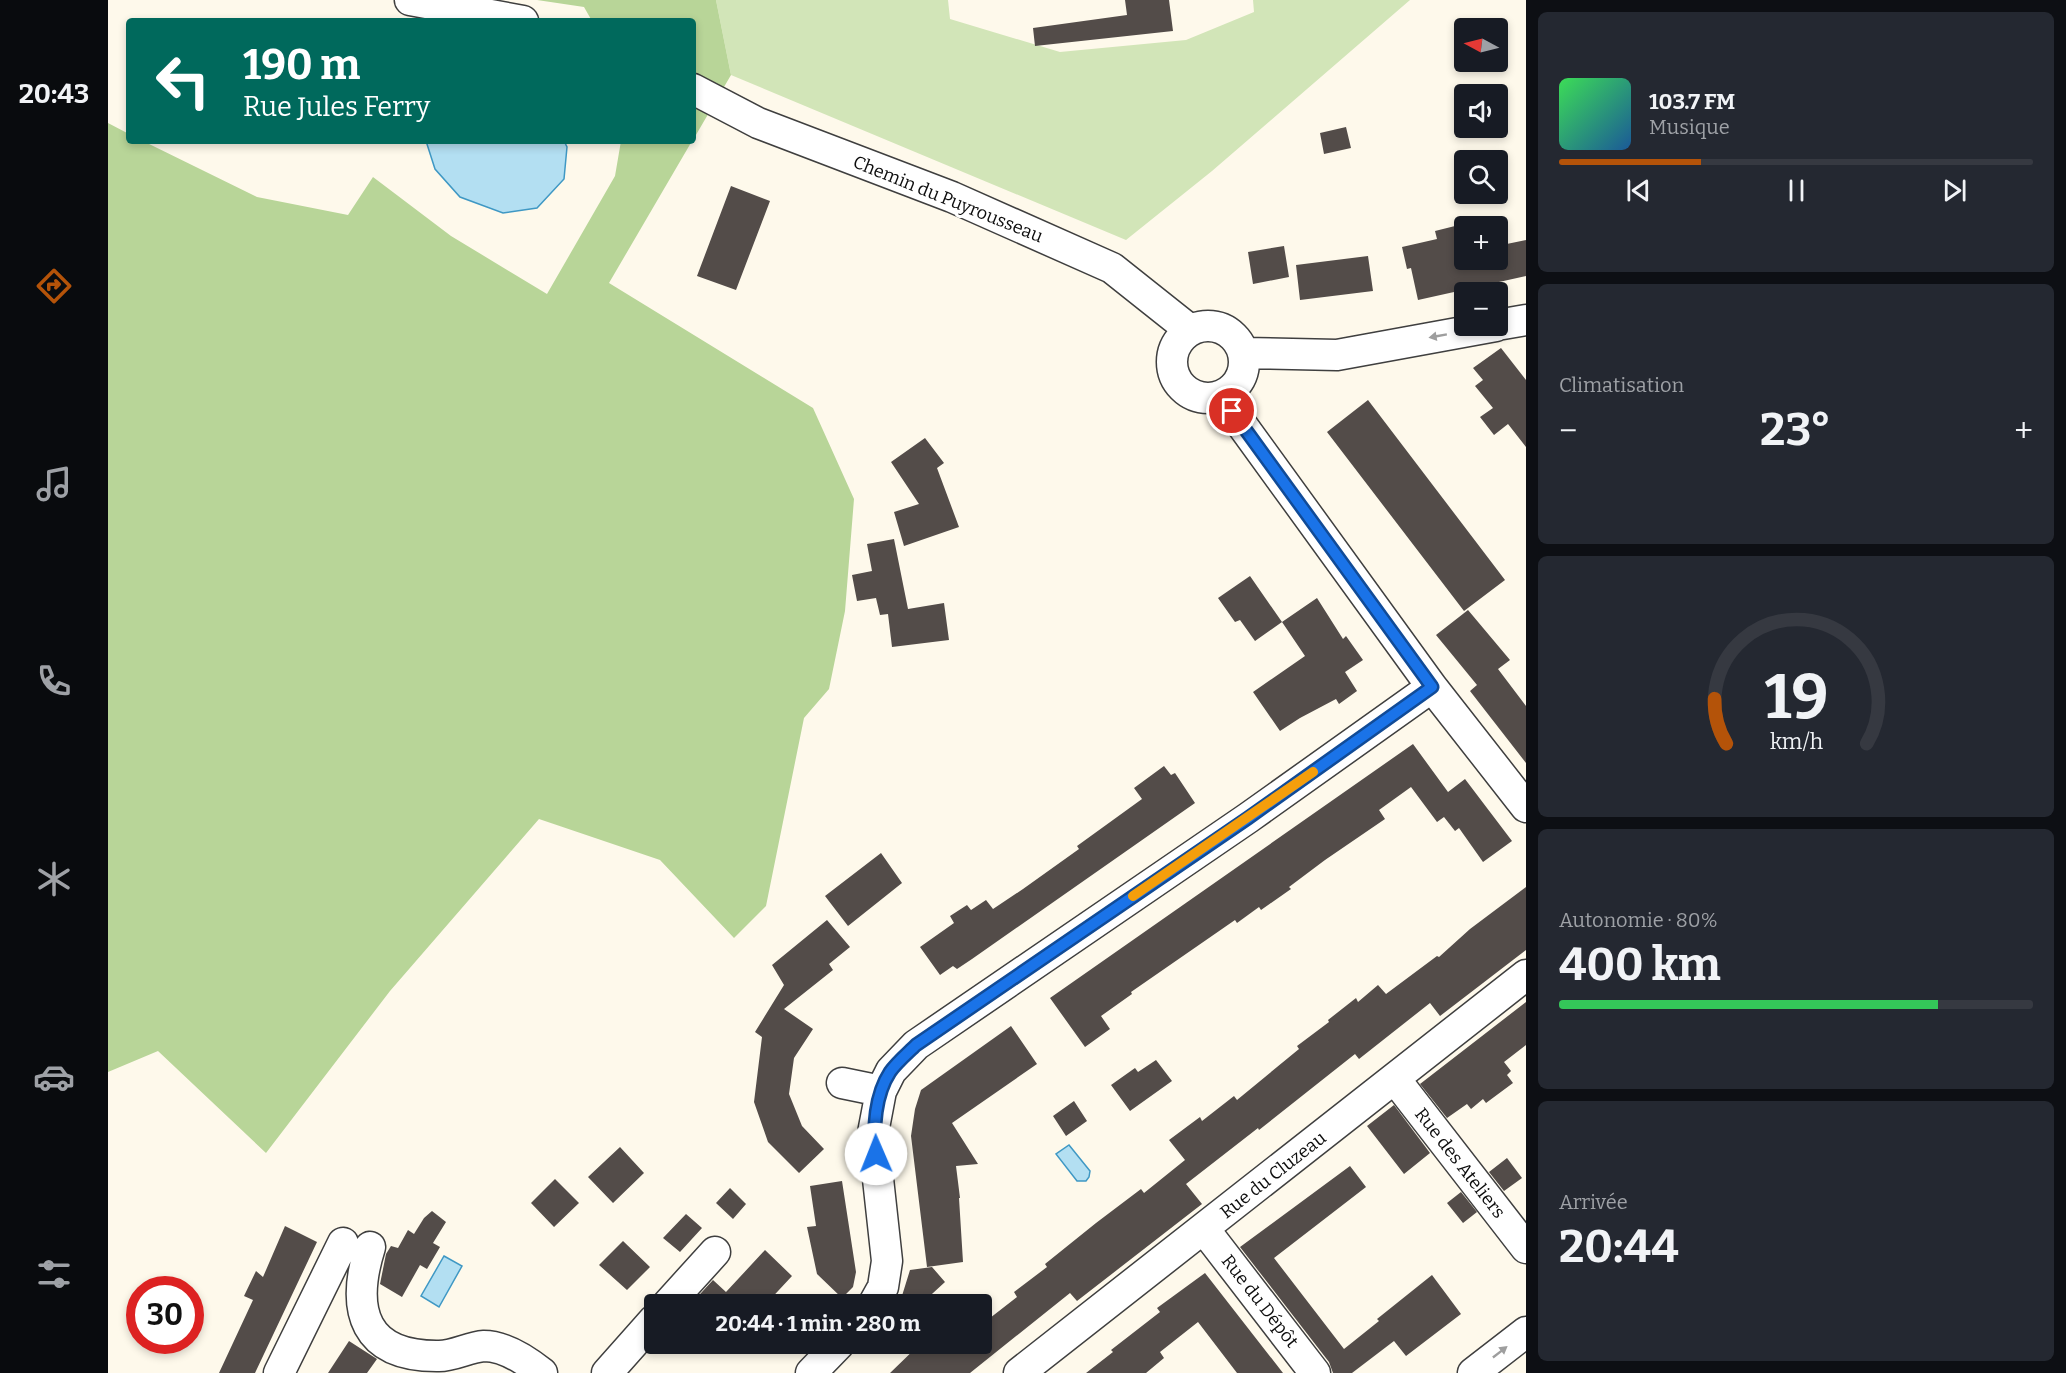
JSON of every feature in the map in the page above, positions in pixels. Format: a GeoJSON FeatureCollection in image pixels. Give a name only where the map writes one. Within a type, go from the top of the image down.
{"type":"FeatureCollection","features":[{"type":"Feature","properties":{"kind":"street"},"geometry":{"type":"LineString","coordinates":[[410,0],[507,18]]}},
{"type":"Feature","properties":{"kind":"street","name":"Chemin du Puyrousseau"},"geometry":{"type":"LineString","coordinates":[[696,92],[758,123],[952,197],[1112,268],[1190,330]]}},
{"type":"Feature","properties":{"kind":"street"},"geometry":{"type":"LineString","coordinates":[[1202,326],[1215,326],[1227,331],[1236,339],[1244,353],[1241,378],[1233,390],[1212,399],[1193,396],[1183,389],[1176,380],[1172,368],[1172,354],[1177,342],[1190,330],[1202,326]]}},
{"type":"Feature","properties":{"kind":"street"},"geometry":{"type":"LineString","coordinates":[[1244,353],[1337,355],[1512,326]]}},
{"type":"Feature","properties":{"kind":"street"},"geometry":{"type":"LineString","coordinates":[[1221,396],[1432,687],[1526,807]]}},
{"type":"Feature","properties":{"kind":"street"},"geometry":{"type":"LineString","coordinates":[[879,1294],[883,1287],[887,1261],[873,1133],[881,1091],[891,1071],[916,1045],[1248,818],[1432,687]]}},
{"type":"Feature","properties":{"kind":"street","name":"Rue du Cluzeau"},"geometry":{"type":"LineString","coordinates":[[1019,1373],[1526,975]]}},
{"type":"Feature","properties":{"kind":"street","name":"Rue des Ateliers"},"geometry":{"type":"LineString","coordinates":[[1395,1079],[1526,1248]]}},
{"type":"Feature","properties":{"kind":"street"},"geometry":{"type":"LineString","coordinates":[[842,1083],[881,1091]]}},
{"type":"Feature","properties":{"kind":"street","name":"Rue du Dépôt"},"geometry":{"type":"LineString","coordinates":[[1204,1229],[1315,1373]]}},
{"type":"Feature","properties":{"kind":"street"},"geometry":{"type":"LineString","coordinates":[[279,1373],[357,1245],[365,1263],[361,1308],[368,1328],[384,1344],[409,1354],[441,1357],[484,1346],[506,1350],[542,1373]]}},
{"type":"Feature","properties":{"kind":"street"},"geometry":{"type":"LineString","coordinates":[[678,1294],[715,1252]]}},
{"type":"Feature","properties":{"kind":"street"},"geometry":{"type":"LineString","coordinates":[[607,1373],[644,1331]]}},
{"type":"Feature","properties":{"kind":"street"},"geometry":{"type":"LineString","coordinates":[[1473,1373],[1526,1332]]}},
{"type":"Feature","properties":{"kind":"street"},"geometry":{"type":"LineString","coordinates":[[811,1373],[829,1354]]}},
{"type":"Feature","properties":{"kind":"green space"},"geometry":{"type":"Polygon","coordinates":[[[537,0],[716,0],[731,75],[696,135],[696,18],[590,18],[584,7],[537,0]]]}},
{"type":"Feature","properties":{"kind":"green space"},"geometry":{"type":"Polygon","coordinates":[[[716,0],[948,0],[950,19],[1060,52],[1186,40],[1254,12],[1253,0],[1410,0],[1212,171],[1126,240],[731,75],[716,0]]]}},
{"type":"Feature","properties":{"kind":"green space"},"geometry":{"type":"Polygon","coordinates":[[[108,123],[126,132],[126,144],[149,144],[257,197],[348,215],[373,177],[451,236],[547,294],[615,176],[620,144],[690,144],[609,283],[813,408],[854,499],[845,611],[829,689],[804,718],[766,906],[734,938],[660,860],[539,819],[390,991],[266,1153],[158,1051],[108,1072],[108,123]]]}},
{"type":"Feature","properties":{"kind":"water"},"geometry":{"type":"Polygon","coordinates":[[[427,144],[566,144],[567,147],[564,179],[537,208],[503,213],[460,197],[435,169],[427,144]]]}},
{"type":"Feature","properties":{"kind":"water"},"geometry":{"type":"Polygon","coordinates":[[[1069,1145],[1090,1171],[1086,1181],[1077,1181],[1056,1154],[1069,1145]]]}},
{"type":"Feature","properties":{"kind":"water"},"geometry":{"type":"Polygon","coordinates":[[[444,1256],[462,1266],[439,1307],[421,1296],[444,1256]]]}},
{"type":"Feature","properties":{"kind":"building"},"geometry":{"type":"Polygon","coordinates":[[[1125,0],[1169,0],[1173,31],[1035,46],[1033,28],[1127,15],[1125,0]]]}},
{"type":"Feature","properties":{"kind":"building"},"geometry":{"type":"Polygon","coordinates":[[[1346,127],[1351,148],[1324,154],[1320,133],[1346,127]]]}},
{"type":"Feature","properties":{"kind":"building"},"geometry":{"type":"Polygon","coordinates":[[[731,186],[770,201],[736,290],[697,276],[731,186]]]}},
{"type":"Feature","properties":{"kind":"building"},"geometry":{"type":"Polygon","coordinates":[[[1454,226],[1454,270],[1508,270],[1508,244],[1526,240],[1526,276],[1499,282],[1454,282],[1454,292],[1418,300],[1411,268],[1407,269],[1402,247],[1437,239],[1435,231],[1454,226]]]}},
{"type":"Feature","properties":{"kind":"building"},"geometry":{"type":"Polygon","coordinates":[[[1284,246],[1289,277],[1253,284],[1248,252],[1284,246]]]}},
{"type":"Feature","properties":{"kind":"building"},"geometry":{"type":"Polygon","coordinates":[[[1368,256],[1373,291],[1300,300],[1296,265],[1368,256]]]}},
{"type":"Feature","properties":{"kind":"building"},"geometry":{"type":"Polygon","coordinates":[[[1501,348],[1526,380],[1526,447],[1508,424],[1494,435],[1480,417],[1493,408],[1475,386],[1483,380],[1473,368],[1501,348]]]}},
{"type":"Feature","properties":{"kind":"building"},"geometry":{"type":"Polygon","coordinates":[[[1368,400],[1505,580],[1464,611],[1327,432],[1368,400]]]}},
{"type":"Feature","properties":{"kind":"building"},"geometry":{"type":"Polygon","coordinates":[[[925,438],[944,463],[937,468],[959,527],[904,546],[894,512],[919,504],[891,462],[925,438]]]}},
{"type":"Feature","properties":{"kind":"building"},"geometry":{"type":"Polygon","coordinates":[[[894,539],[908,609],[944,603],[949,640],[892,647],[888,614],[880,615],[876,598],[857,601],[852,575],[872,571],[867,544],[894,539]]]}},
{"type":"Feature","properties":{"kind":"building"},"geometry":{"type":"Polygon","coordinates":[[[1250,576],[1282,622],[1255,641],[1240,620],[1235,622],[1218,598],[1250,576]]]}},
{"type":"Feature","properties":{"kind":"building"},"geometry":{"type":"Polygon","coordinates":[[[1317,598],[1343,639],[1346,636],[1363,660],[1345,672],[1357,691],[1339,704],[1336,699],[1280,731],[1253,692],[1305,656],[1282,622],[1317,598]]]}},
{"type":"Feature","properties":{"kind":"building"},"geometry":{"type":"Polygon","coordinates":[[[1468,610],[1510,660],[1498,669],[1526,706],[1526,763],[1470,691],[1477,685],[1436,635],[1468,610]]]}},
{"type":"Feature","properties":{"kind":"building"},"geometry":{"type":"Polygon","coordinates":[[[1413,744],[1448,792],[1465,779],[1512,841],[1483,862],[1459,828],[1455,831],[1444,817],[1437,822],[1411,787],[1379,810],[1385,819],[1325,860],[1289,887],[1291,889],[1261,910],[1259,907],[1237,923],[1235,920],[1131,992],[1132,994],[1101,1016],[1110,1029],[1085,1047],[1050,998],[1413,744]]]}},
{"type":"Feature","properties":{"kind":"building"},"geometry":{"type":"Polygon","coordinates":[[[1164,766],[1171,775],[1175,773],[1195,803],[972,959],[957,969],[953,966],[940,975],[920,947],[954,923],[950,916],[967,905],[971,910],[986,900],[993,909],[1023,889],[1079,849],[1077,846],[1142,799],[1134,788],[1164,766]]]}},
{"type":"Feature","properties":{"kind":"building"},"geometry":{"type":"Polygon","coordinates":[[[881,853],[902,883],[848,926],[825,896],[881,853]]]}},
{"type":"Feature","properties":{"kind":"building"},"geometry":{"type":"Polygon","coordinates":[[[1526,887],[1526,950],[1440,1016],[1430,1003],[1359,1059],[1355,1054],[1186,1184],[1202,1204],[1077,1301],[1070,1293],[970,1373],[890,1373],[910,1354],[992,1354],[992,1316],[1017,1297],[1014,1292],[1047,1267],[1045,1264],[1096,1223],[1141,1189],[1144,1193],[1185,1160],[1169,1140],[1200,1117],[1202,1121],[1234,1096],[1237,1100],[1299,1049],[1297,1046],[1356,998],[1358,1002],[1378,985],[1386,994],[1437,956],[1439,957],[1470,929],[1526,887]]]}},
{"type":"Feature","properties":{"kind":"building"},"geometry":{"type":"Polygon","coordinates":[[[827,920],[850,947],[829,964],[833,970],[784,1009],[813,1029],[794,1058],[789,1094],[802,1126],[824,1149],[799,1173],[768,1142],[754,1102],[762,1037],[755,1032],[784,985],[772,965],[827,920]]]}},
{"type":"Feature","properties":{"kind":"building"},"geometry":{"type":"Polygon","coordinates":[[[1526,1002],[1526,1045],[1504,1062],[1511,1071],[1507,1075],[1513,1083],[1486,1103],[1483,1099],[1471,1109],[1467,1104],[1447,1118],[1420,1084],[1526,1002]]]}},
{"type":"Feature","properties":{"kind":"building"},"geometry":{"type":"Polygon","coordinates":[[[1011,1026],[1037,1064],[952,1123],[978,1164],[956,1166],[963,1262],[927,1267],[911,1136],[915,1109],[921,1090],[1011,1026]]]}},
{"type":"Feature","properties":{"kind":"building"},"geometry":{"type":"Polygon","coordinates":[[[1156,1060],[1172,1081],[1130,1111],[1111,1085],[1135,1068],[1138,1072],[1156,1060]]]}},
{"type":"Feature","properties":{"kind":"building"},"geometry":{"type":"Polygon","coordinates":[[[1074,1101],[1087,1121],[1066,1136],[1053,1116],[1074,1101]]]}},
{"type":"Feature","properties":{"kind":"building"},"geometry":{"type":"Polygon","coordinates":[[[1394,1105],[1430,1153],[1404,1174],[1367,1126],[1394,1105]]]}},
{"type":"Feature","properties":{"kind":"building"},"geometry":{"type":"Polygon","coordinates":[[[620,1147],[644,1173],[613,1203],[588,1177],[620,1147]]]}},
{"type":"Feature","properties":{"kind":"building"},"geometry":{"type":"Polygon","coordinates":[[[1507,1158],[1522,1178],[1504,1191],[1489,1172],[1507,1158]]]}},
{"type":"Feature","properties":{"kind":"building"},"geometry":{"type":"Polygon","coordinates":[[[1350,1166],[1366,1187],[1274,1258],[1344,1349],[1432,1275],[1461,1314],[1406,1356],[1394,1341],[1352,1373],[1333,1373],[1329,1362],[1240,1247],[1350,1166]]]}},
{"type":"Feature","properties":{"kind":"building"},"geometry":{"type":"Polygon","coordinates":[[[555,1179],[579,1203],[554,1227],[531,1203],[555,1179]]]}},
{"type":"Feature","properties":{"kind":"building"},"geometry":{"type":"Polygon","coordinates":[[[842,1181],[856,1272],[853,1287],[846,1294],[838,1294],[817,1274],[807,1227],[816,1226],[810,1186],[842,1181]]]}},
{"type":"Feature","properties":{"kind":"building"},"geometry":{"type":"Polygon","coordinates":[[[730,1188],[746,1204],[733,1219],[716,1203],[730,1188]]]}},
{"type":"Feature","properties":{"kind":"building"},"geometry":{"type":"Polygon","coordinates":[[[1461,1192],[1477,1212],[1463,1223],[1447,1203],[1461,1192]]]}},
{"type":"Feature","properties":{"kind":"building"},"geometry":{"type":"Polygon","coordinates":[[[432,1211],[446,1222],[433,1243],[440,1247],[427,1269],[420,1265],[402,1297],[380,1284],[386,1254],[391,1246],[398,1248],[408,1230],[414,1234],[424,1218],[432,1211]]]}},
{"type":"Feature","properties":{"kind":"building"},"geometry":{"type":"Polygon","coordinates":[[[686,1214],[702,1228],[680,1252],[663,1238],[686,1214]]]}},
{"type":"Feature","properties":{"kind":"building"},"geometry":{"type":"Polygon","coordinates":[[[285,1226],[317,1242],[255,1373],[219,1373],[253,1300],[244,1296],[256,1271],[263,1277],[285,1226]]]}},
{"type":"Feature","properties":{"kind":"building"},"geometry":{"type":"Polygon","coordinates":[[[623,1241],[650,1267],[627,1290],[599,1265],[623,1241]]]}},
{"type":"Feature","properties":{"kind":"building"},"geometry":{"type":"Polygon","coordinates":[[[765,1250],[792,1276],[775,1294],[700,1294],[713,1280],[726,1292],[765,1250]]]}},
{"type":"Feature","properties":{"kind":"building"},"geometry":{"type":"Polygon","coordinates":[[[932,1267],[945,1282],[932,1294],[903,1294],[910,1270],[932,1267]]]}},
{"type":"Feature","properties":{"kind":"building"},"geometry":{"type":"Polygon","coordinates":[[[1205,1273],[1283,1373],[1237,1373],[1198,1322],[1160,1352],[1164,1358],[1146,1373],[1086,1373],[1113,1352],[1111,1350],[1160,1312],[1157,1308],[1205,1273]]]}},
{"type":"Feature","properties":{"kind":"building"},"geometry":{"type":"Polygon","coordinates":[[[349,1341],[377,1359],[367,1373],[328,1373],[349,1341]]]}},
{"type":"Feature","properties":{"kind":"slow traffic"},"geometry":{"type":"LineString","coordinates":[[1133,896],[1313,772]]}},
{"type":"Feature","properties":{"kind":"route"},"geometry":{"type":"LineString","coordinates":[[876,1154],[873,1133],[881,1091],[891,1071],[916,1045],[1248,818],[1432,687],[1232,411]]}}]}
